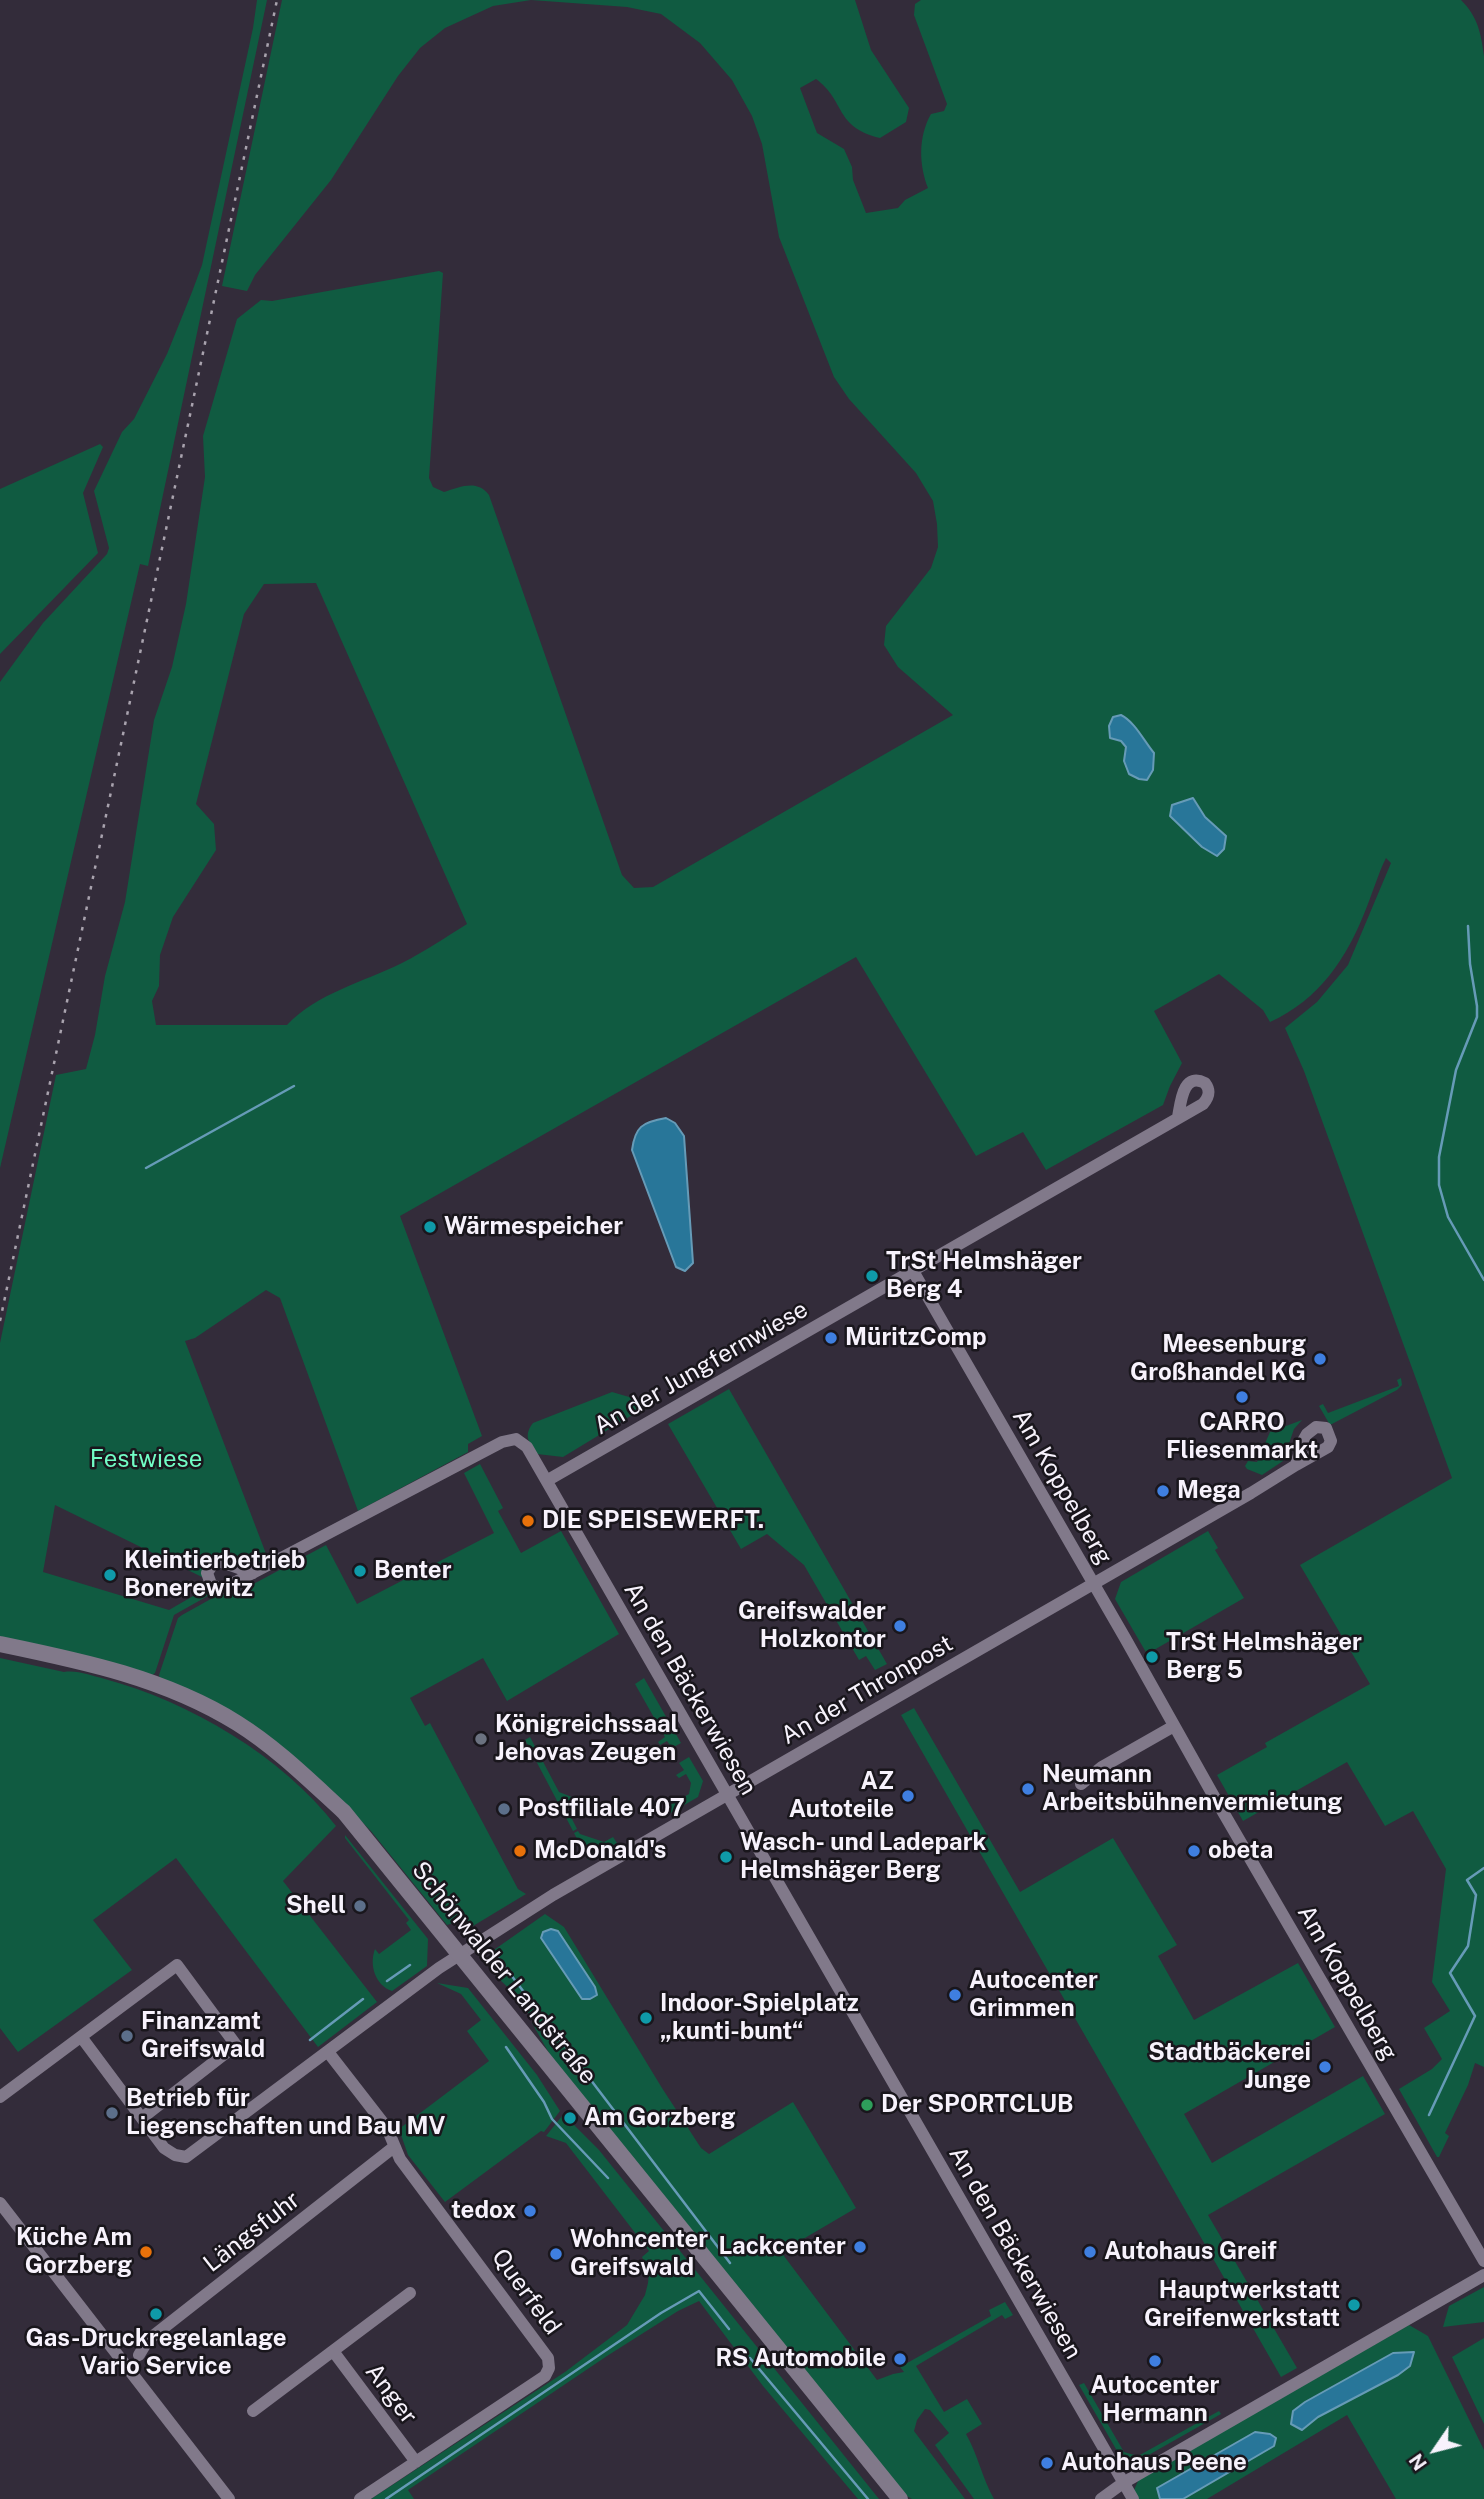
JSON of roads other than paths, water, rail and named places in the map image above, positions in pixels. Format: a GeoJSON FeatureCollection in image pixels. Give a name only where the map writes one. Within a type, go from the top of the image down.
{"type":"FeatureCollection","features":[{"type":"Feature","properties":{"kind":"main road","name":"Schönwalder Landstraße"},"geometry":{"type":"LineString","coordinates":[[0,1644],[115,1670],[154,1682],[193,1699],[237,1723],[295,1767],[344,1812],[900,2499]]}},
{"type":"Feature","properties":{"kind":"street","name":"An der Jungfernwiese"},"geometry":{"type":"LineString","coordinates":[[548,1480],[1178,1117]]}},
{"type":"Feature","properties":{"kind":"street","name":"Am Koppelberg"},"geometry":{"type":"LineString","coordinates":[[913,1270],[1484,2261]]}},
{"type":"Feature","properties":{"kind":"street"},"geometry":{"type":"LineString","coordinates":[[253,1573],[509,1440],[516,1439],[527,1447],[548,1480]]}},
{"type":"Feature","properties":{"kind":"street","name":"An der Thronpost"},"geometry":{"type":"LineString","coordinates":[[459,1954],[553,1895],[1209,1518],[1296,1465]]}},
{"type":"Feature","properties":{"kind":"street","name":"An den Bäckerwiesen"},"geometry":{"type":"LineString","coordinates":[[548,1480],[726,1796],[1133,2499]]}},
{"type":"Feature","properties":{"kind":"street"},"geometry":{"type":"LineString","coordinates":[[1081,1784],[1102,1767],[1174,1726]]}},
{"type":"Feature","properties":{"kind":"street"},"geometry":{"type":"LineString","coordinates":[[82,2038],[164,2148],[186,2157],[459,1954]]}},
{"type":"Feature","properties":{"kind":"street"},"geometry":{"type":"LineString","coordinates":[[0,2097],[177,1965],[236,2045],[142,2118]]}},
{"type":"Feature","properties":{"kind":"street"},"geometry":{"type":"LineString","coordinates":[[328,2052],[387,2128],[394,2147]]}},
{"type":"Feature","properties":{"kind":"street","name":"Querfeld"},"geometry":{"type":"LineString","coordinates":[[360,2499],[545,2376],[549,2368],[548,2358],[400,2159],[394,2147]]}},
{"type":"Feature","properties":{"kind":"street","name":"Längsfuhr"},"geometry":{"type":"LineString","coordinates":[[139,2355],[148,2340],[394,2147]]}},
{"type":"Feature","properties":{"kind":"street"},"geometry":{"type":"LineString","coordinates":[[0,2203],[229,2499]]}},
{"type":"Feature","properties":{"kind":"street"},"geometry":{"type":"LineString","coordinates":[[1101,2499],[1123,2483],[1484,2275]]}},
{"type":"Feature","properties":{"kind":"street","name":"Anger"},"geometry":{"type":"LineString","coordinates":[[253,2411],[410,2293]]}},
{"type":"Feature","properties":{"kind":"street","name":"Anger"},"geometry":{"type":"LineString","coordinates":[[333,2351],[416,2462]]}},
{"type":"Feature","properties":{"kind":"water"},"geometry":{"type":"Polygon","coordinates":[[[1121,715],[1135,727],[1154,753],[1153,770],[1147,780],[1129,774],[1124,761],[1126,747],[1121,741],[1110,738],[1109,726],[1113,717],[1121,715]]]}},
{"type":"Feature","properties":{"kind":"water"},"geometry":{"type":"Polygon","coordinates":[[[1193,798],[1205,817],[1226,836],[1224,849],[1217,856],[1202,847],[1170,816],[1172,805],[1193,798]]]}},
{"type":"Feature","properties":{"kind":"water"},"geometry":{"type":"Polygon","coordinates":[[[666,1118],[675,1123],[684,1136],[693,1263],[685,1271],[676,1267],[632,1150],[635,1136],[641,1127],[651,1121],[666,1118]]]}},
{"type":"Feature","properties":{"kind":"water"},"geometry":{"type":"Polygon","coordinates":[[[551,1929],[558,1931],[595,1987],[597,1995],[582,1999],[541,1938],[543,1932],[551,1929]]]}},
{"type":"Feature","properties":{"kind":"water"},"geometry":{"type":"Polygon","coordinates":[[[1414,2352],[1410,2366],[1398,2375],[1318,2417],[1302,2430],[1291,2424],[1293,2411],[1305,2402],[1393,2353],[1414,2352]]]}},
{"type":"Feature","properties":{"kind":"water"},"geometry":{"type":"Polygon","coordinates":[[[1255,2432],[1270,2434],[1276,2438],[1274,2446],[1183,2499],[1160,2499],[1157,2488],[1255,2432]]]}},
{"type":"Feature","properties":{"kind":"waterway"},"geometry":{"type":"LineString","coordinates":[[1468,926],[1477,1017],[1456,1070],[1439,1157],[1439,1185],[1448,1217],[1484,1280]]}},
{"type":"Feature","properties":{"kind":"waterway"},"geometry":{"type":"LineString","coordinates":[[146,1168],[294,1086]]}},
{"type":"Feature","properties":{"kind":"waterway"},"geometry":{"type":"LineString","coordinates":[[1429,2115],[1475,2016],[1450,1973],[1468,1946],[1476,1895],[1467,1880],[1484,1868]]}},
{"type":"Feature","properties":{"kind":"waterway"},"geometry":{"type":"LineString","coordinates":[[495,1954],[730,2263]]}},
{"type":"Feature","properties":{"kind":"waterway"},"geometry":{"type":"LineString","coordinates":[[387,1981],[410,1965]]}},
{"type":"Feature","properties":{"kind":"waterway"},"geometry":{"type":"LineString","coordinates":[[310,2040],[363,1999]]}},
{"type":"Feature","properties":{"kind":"waterway"},"geometry":{"type":"LineString","coordinates":[[506,2047],[544,2102],[552,2119],[608,2178]]}},
{"type":"Feature","properties":{"kind":"waterway"},"geometry":{"type":"LineString","coordinates":[[386,2499],[661,2313],[699,2291],[729,2329]]}},
{"type":"Feature","properties":{"kind":"waterway"},"geometry":{"type":"LineString","coordinates":[[750,2358],[868,2499]]}},
{"type":"Feature","properties":{"kind":"railway"},"geometry":{"type":"LineString","coordinates":[[0,1321],[277,0]]}},
{"type":"Feature","properties":{"kind":"place","name":"Wärmespeicher"},"geometry":{"type":"Point","coordinates":[430,1227]}},
{"type":"Feature","properties":{"kind":"place","name":"TrSt Helmshäger Berg 4"},"geometry":{"type":"Point","coordinates":[872,1276]}},
{"type":"Feature","properties":{"kind":"place","name":"MüritzComp"},"geometry":{"type":"Point","coordinates":[831,1338]}},
{"type":"Feature","properties":{"kind":"place","name":"Meesenburg Großhandel KG"},"geometry":{"type":"Point","coordinates":[1320,1359]}},
{"type":"Feature","properties":{"kind":"place","name":"CARRO Fliesenmarkt"},"geometry":{"type":"Point","coordinates":[1242,1397]}},
{"type":"Feature","properties":{"kind":"place","name":"Mega"},"geometry":{"type":"Point","coordinates":[1163,1491]}},
{"type":"Feature","properties":{"kind":"place","name":"DIE SPEISEWERFT."},"geometry":{"type":"Point","coordinates":[528,1521]}},
{"type":"Feature","properties":{"kind":"place","name":"Benter"},"geometry":{"type":"Point","coordinates":[360,1571]}},
{"type":"Feature","properties":{"kind":"place","name":"Kleintierbetrieb Bonerewitz"},"geometry":{"type":"Point","coordinates":[110,1575]}},
{"type":"Feature","properties":{"kind":"place","name":"Greifswalder Holzkontor"},"geometry":{"type":"Point","coordinates":[900,1626]}},
{"type":"Feature","properties":{"kind":"place","name":"TrSt Helmshäger Berg 5"},"geometry":{"type":"Point","coordinates":[1152,1657]}},
{"type":"Feature","properties":{"kind":"place","name":"Königreichssaal Jehovas Zeugen"},"geometry":{"type":"Point","coordinates":[481,1739]}},
{"type":"Feature","properties":{"kind":"place","name":"Neumann Arbeitsbühnenvermietung"},"geometry":{"type":"Point","coordinates":[1028,1789]}},
{"type":"Feature","properties":{"kind":"place","name":"AZ Autoteile"},"geometry":{"type":"Point","coordinates":[908,1796]}},
{"type":"Feature","properties":{"kind":"place","name":"Postfiliale 407"},"geometry":{"type":"Point","coordinates":[504,1809]}},
{"type":"Feature","properties":{"kind":"place","name":"McDonald's"},"geometry":{"type":"Point","coordinates":[520,1851]}},
{"type":"Feature","properties":{"kind":"place","name":"obeta"},"geometry":{"type":"Point","coordinates":[1194,1851]}},
{"type":"Feature","properties":{"kind":"place","name":"Wasch- und Ladepark Helmshäger Berg"},"geometry":{"type":"Point","coordinates":[726,1857]}},
{"type":"Feature","properties":{"kind":"place","name":"Shell"},"geometry":{"type":"Point","coordinates":[360,1906]}},
{"type":"Feature","properties":{"kind":"place","name":"Autocenter Grimmen"},"geometry":{"type":"Point","coordinates":[955,1995]}},
{"type":"Feature","properties":{"kind":"place","name":"Indoor-Spielplatz „kunti-bunt“"},"geometry":{"type":"Point","coordinates":[646,2018]}},
{"type":"Feature","properties":{"kind":"place","name":"Finanzamt Greifswald"},"geometry":{"type":"Point","coordinates":[127,2036]}},
{"type":"Feature","properties":{"kind":"place","name":"Stadtbäckerei Junge"},"geometry":{"type":"Point","coordinates":[1325,2067]}},
{"type":"Feature","properties":{"kind":"place","name":"Der SPORTCLUB"},"geometry":{"type":"Point","coordinates":[867,2105]}},
{"type":"Feature","properties":{"kind":"place","name":"Betrieb für Liegenschaften und Bau MV"},"geometry":{"type":"Point","coordinates":[112,2113]}},
{"type":"Feature","properties":{"kind":"place","name":"Am Gorzberg"},"geometry":{"type":"Point","coordinates":[570,2118]}},
{"type":"Feature","properties":{"kind":"place","name":"tedox"},"geometry":{"type":"Point","coordinates":[530,2211]}},
{"type":"Feature","properties":{"kind":"place","name":"Lackcenter"},"geometry":{"type":"Point","coordinates":[860,2247]}},
{"type":"Feature","properties":{"kind":"place","name":"Küche Am Gorzberg"},"geometry":{"type":"Point","coordinates":[146,2252]}},
{"type":"Feature","properties":{"kind":"place","name":"Autohaus Greif"},"geometry":{"type":"Point","coordinates":[1090,2252]}},
{"type":"Feature","properties":{"kind":"place","name":"Wohncenter Greifswald"},"geometry":{"type":"Point","coordinates":[556,2254]}},
{"type":"Feature","properties":{"kind":"place","name":"Hauptwerkstatt Greifenwerkstatt"},"geometry":{"type":"Point","coordinates":[1354,2305]}},
{"type":"Feature","properties":{"kind":"place","name":"Gas-Druckregelanlage Vario Service"},"geometry":{"type":"Point","coordinates":[156,2314]}},
{"type":"Feature","properties":{"kind":"place","name":"RS Automobile"},"geometry":{"type":"Point","coordinates":[900,2359]}},
{"type":"Feature","properties":{"kind":"place","name":"Autocenter Hermann"},"geometry":{"type":"Point","coordinates":[1155,2361]}},
{"type":"Feature","properties":{"kind":"place","name":"Autohaus Peene"},"geometry":{"type":"Point","coordinates":[1047,2463]}},
{"type":"Feature","properties":{"kind":"park label","name":"Festwiese"},"geometry":{"type":"Point","coordinates":[146,1460]}}]}
